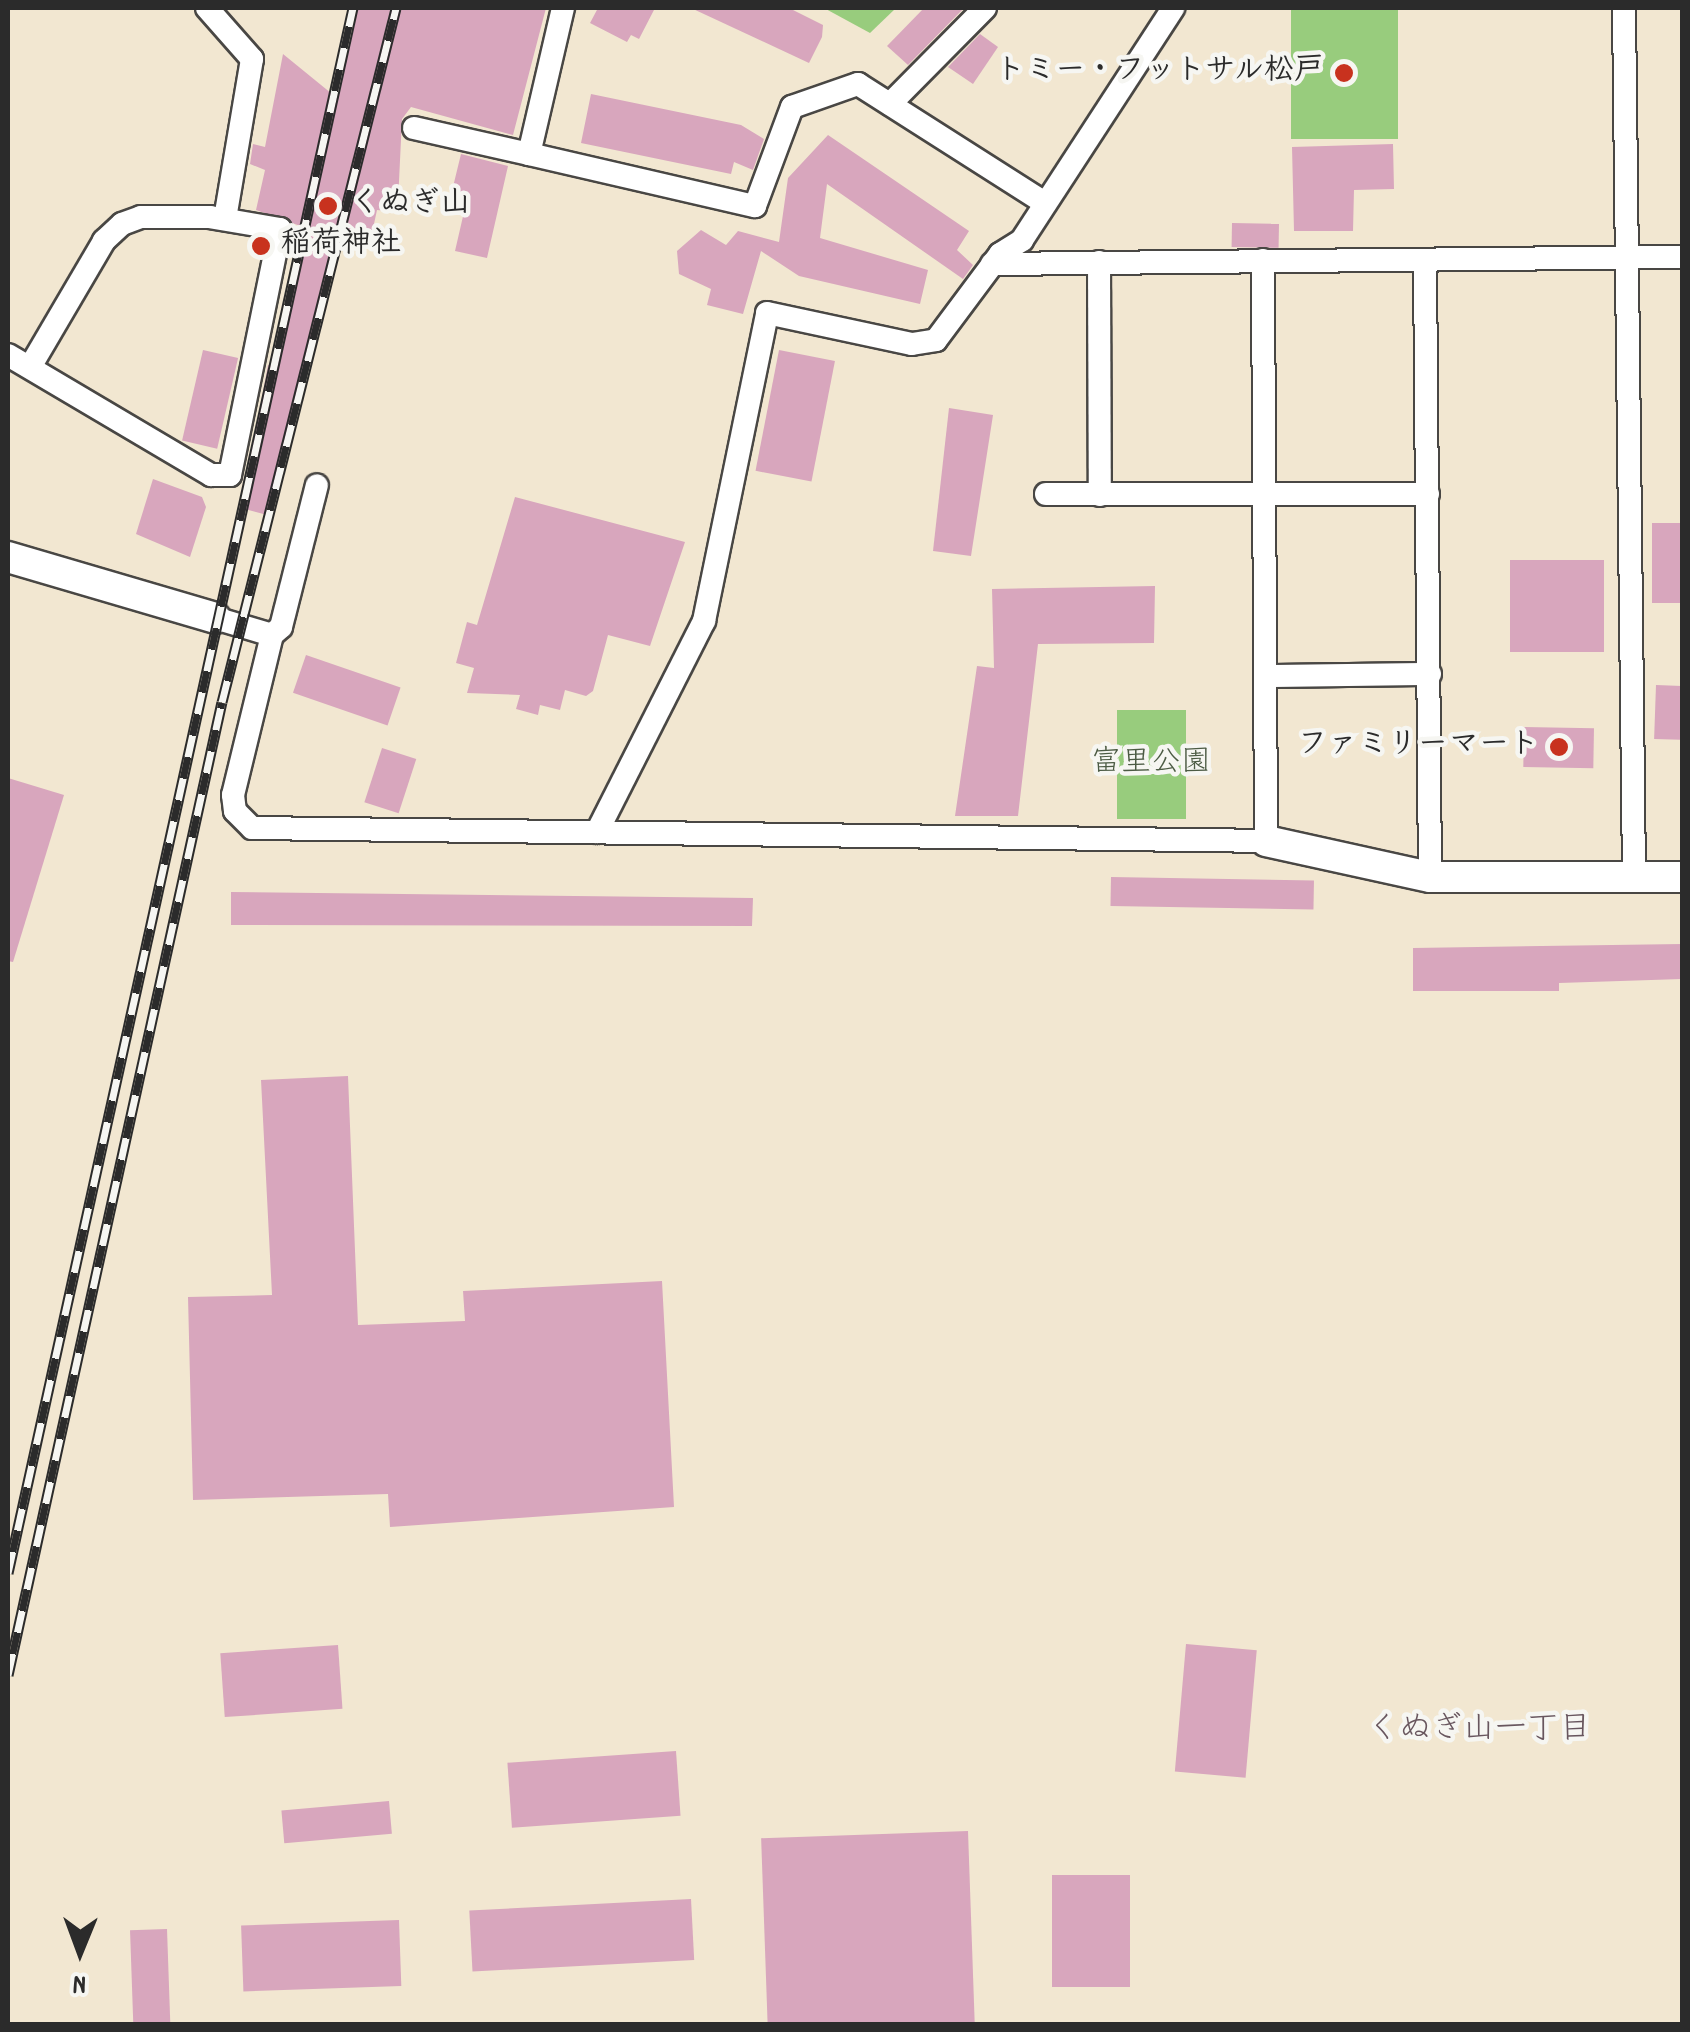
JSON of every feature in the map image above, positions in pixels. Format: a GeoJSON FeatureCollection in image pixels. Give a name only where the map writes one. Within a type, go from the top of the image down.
{"type":"FeatureCollection","features":[{"type":"Feature","properties":{"kind":"street"},"geometry":{"type":"LineString","coordinates":[[207,8],[252,59],[225,219]]}},
{"type":"Feature","properties":{"kind":"street"},"geometry":{"type":"LineString","coordinates":[[529,154],[562,8]]}},
{"type":"Feature","properties":{"kind":"street"},"geometry":{"type":"LineString","coordinates":[[890,104],[985,8]]}},
{"type":"Feature","properties":{"kind":"street"},"geometry":{"type":"LineString","coordinates":[[597,832],[704,621],[767,313],[926,345],[944,333],[992,264],[1022,240],[1172,8]]}},
{"type":"Feature","properties":{"kind":"street"},"geometry":{"type":"LineString","coordinates":[[1624,8],[1634,878]]}},
{"type":"Feature","properties":{"kind":"street"},"geometry":{"type":"LineString","coordinates":[[414,128],[755,206],[792,106],[858,84],[1045,203]]}},
{"type":"Feature","properties":{"kind":"street"},"geometry":{"type":"LineString","coordinates":[[8,354],[211,475],[229,482],[280,229],[225,219],[140,216],[122,224],[104,241],[30,367]]}},
{"type":"Feature","properties":{"kind":"street"},"geometry":{"type":"LineString","coordinates":[[992,264],[1682,257]]}},
{"type":"Feature","properties":{"kind":"street"},"geometry":{"type":"LineString","coordinates":[[1263,260],[1266,841]]}},
{"type":"Feature","properties":{"kind":"street"},"geometry":{"type":"LineString","coordinates":[[1425,260],[1430,877]]}},
{"type":"Feature","properties":{"kind":"street"},"geometry":{"type":"LineString","coordinates":[[1099,262],[1100,495]]}},
{"type":"Feature","properties":{"kind":"street"},"geometry":{"type":"LineString","coordinates":[[317,485],[281,627],[272,635],[233,795],[234,811],[252,828],[1266,841],[1430,877],[1682,877]]}},
{"type":"Feature","properties":{"kind":"street"},"geometry":{"type":"LineString","coordinates":[[1046,494],[1428,494]]}},
{"type":"Feature","properties":{"kind":"street"},"geometry":{"type":"LineString","coordinates":[[8,558],[272,635]]}},
{"type":"Feature","properties":{"kind":"street"},"geometry":{"type":"LineString","coordinates":[[1266,676],[1430,674]]}},
{"type":"Feature","properties":{"kind":"green space"},"geometry":{"type":"Polygon","coordinates":[[[824,8],[896,8],[870,33],[824,8]]]}},
{"type":"Feature","properties":{"kind":"green space","name":"トミー・フットサル松戸"},"geometry":{"type":"Polygon","coordinates":[[[1291,8],[1398,8],[1398,139],[1291,139],[1291,8]]]}},
{"type":"Feature","properties":{"kind":"green space","name":"富里公園"},"geometry":{"type":"Polygon","coordinates":[[[1117,710],[1186,710],[1186,819],[1117,819],[1117,710]]]}},
{"type":"Feature","properties":{"kind":"building"},"geometry":{"type":"Polygon","coordinates":[[[358,8],[546,8],[513,135],[411,107],[402,119],[398,202],[389,202],[387,211],[377,210],[369,247],[338,241],[271,516],[241,508],[268,365],[274,366],[306,228],[256,210],[265,170],[250,164],[253,144],[265,147],[283,54],[337,98],[358,8]]]}},
{"type":"Feature","properties":{"kind":"building"},"geometry":{"type":"Polygon","coordinates":[[[598,8],[655,8],[639,39],[631,35],[627,42],[590,23],[598,8]]]}},
{"type":"Feature","properties":{"kind":"building"},"geometry":{"type":"Polygon","coordinates":[[[691,8],[789,8],[823,25],[822,37],[809,63],[691,8]]]}},
{"type":"Feature","properties":{"kind":"building"},"geometry":{"type":"Polygon","coordinates":[[[924,8],[964,8],[908,65],[887,46],[924,8]]]}},
{"type":"Feature","properties":{"kind":"building"},"geometry":{"type":"Polygon","coordinates":[[[980,34],[998,47],[973,84],[948,67],[980,34]]]}},
{"type":"Feature","properties":{"kind":"building"},"geometry":{"type":"Polygon","coordinates":[[[591,94],[741,125],[764,139],[753,170],[734,162],[731,174],[581,143],[591,94]]]}},
{"type":"Feature","properties":{"kind":"building"},"geometry":{"type":"Polygon","coordinates":[[[828,135],[969,231],[957,250],[973,265],[963,279],[827,184],[820,238],[928,270],[920,304],[799,276],[761,251],[743,314],[707,305],[711,289],[679,274],[677,251],[701,230],[726,245],[738,231],[779,242],[788,178],[828,135]]]}},
{"type":"Feature","properties":{"kind":"building"},"geometry":{"type":"Polygon","coordinates":[[[1393,144],[1394,189],[1354,190],[1353,231],[1294,231],[1292,147],[1393,144]]]}},
{"type":"Feature","properties":{"kind":"building"},"geometry":{"type":"Polygon","coordinates":[[[461,154],[508,166],[487,258],[455,251],[467,199],[451,195],[461,154]]]}},
{"type":"Feature","properties":{"kind":"building"},"geometry":{"type":"Polygon","coordinates":[[[1232,223],[1279,224],[1279,248],[1232,247],[1232,223]]]}},
{"type":"Feature","properties":{"kind":"building"},"geometry":{"type":"Polygon","coordinates":[[[203,350],[238,358],[217,449],[182,441],[203,350]]]}},
{"type":"Feature","properties":{"kind":"building"},"geometry":{"type":"Polygon","coordinates":[[[779,350],[835,361],[811,482],[756,471],[779,350]]]}},
{"type":"Feature","properties":{"kind":"building"},"geometry":{"type":"Polygon","coordinates":[[[949,408],[993,415],[971,556],[933,551],[949,408]]]}},
{"type":"Feature","properties":{"kind":"building"},"geometry":{"type":"Polygon","coordinates":[[[153,479],[202,497],[206,507],[190,557],[136,534],[153,479]]]}},
{"type":"Feature","properties":{"kind":"building"},"geometry":{"type":"Polygon","coordinates":[[[515,497],[685,542],[650,646],[608,635],[593,691],[586,696],[565,690],[560,710],[540,705],[538,715],[516,709],[520,695],[467,693],[474,668],[456,663],[467,622],[477,625],[515,497]]]}},
{"type":"Feature","properties":{"kind":"building"},"geometry":{"type":"Polygon","coordinates":[[[1652,523],[1682,523],[1682,603],[1652,603],[1652,523]]]}},
{"type":"Feature","properties":{"kind":"building"},"geometry":{"type":"Polygon","coordinates":[[[1510,560],[1604,560],[1604,652],[1510,652],[1510,560]]]}},
{"type":"Feature","properties":{"kind":"building"},"geometry":{"type":"Polygon","coordinates":[[[1155,586],[1154,643],[1038,644],[1018,816],[955,816],[977,666],[994,668],[992,589],[1155,586]]]}},
{"type":"Feature","properties":{"kind":"building"},"geometry":{"type":"Polygon","coordinates":[[[306,655],[401,688],[388,725],[293,693],[306,655]]]}},
{"type":"Feature","properties":{"kind":"building"},"geometry":{"type":"Polygon","coordinates":[[[1656,685],[1682,686],[1680,740],[1654,739],[1656,685]]]}},
{"type":"Feature","properties":{"kind":"building","name":"ファミリーマート"},"geometry":{"type":"Polygon","coordinates":[[[1524,727],[1594,728],[1593,768],[1523,767],[1524,727]]]}},
{"type":"Feature","properties":{"kind":"building"},"geometry":{"type":"Polygon","coordinates":[[[382,748],[416,759],[399,813],[364,802],[382,748]]]}},
{"type":"Feature","properties":{"kind":"building"},"geometry":{"type":"Polygon","coordinates":[[[8,778],[64,795],[13,962],[8,961],[8,778]]]}},
{"type":"Feature","properties":{"kind":"building"},"geometry":{"type":"Polygon","coordinates":[[[1111,877],[1314,881],[1313,910],[1110,906],[1111,877]]]}},
{"type":"Feature","properties":{"kind":"building"},"geometry":{"type":"Polygon","coordinates":[[[231,892],[753,898],[752,926],[231,925],[231,892]]]}},
{"type":"Feature","properties":{"kind":"building"},"geometry":{"type":"Polygon","coordinates":[[[1682,944],[1682,979],[1559,983],[1559,991],[1413,991],[1413,948],[1682,944]]]}},
{"type":"Feature","properties":{"kind":"building"},"geometry":{"type":"Polygon","coordinates":[[[348,1076],[358,1325],[465,1321],[463,1291],[662,1281],[674,1507],[390,1527],[388,1494],[193,1500],[188,1297],[272,1295],[261,1080],[348,1076]]]}},
{"type":"Feature","properties":{"kind":"building"},"geometry":{"type":"Polygon","coordinates":[[[1186,1644],[1257,1650],[1246,1778],[1175,1772],[1186,1644]]]}},
{"type":"Feature","properties":{"kind":"building"},"geometry":{"type":"Polygon","coordinates":[[[338,1645],[342,1709],[225,1717],[220,1653],[338,1645]]]}},
{"type":"Feature","properties":{"kind":"building"},"geometry":{"type":"Polygon","coordinates":[[[676,1751],[681,1816],[512,1828],[507,1763],[676,1751]]]}},
{"type":"Feature","properties":{"kind":"building"},"geometry":{"type":"Polygon","coordinates":[[[389,1801],[392,1834],[284,1843],[281,1810],[389,1801]]]}},
{"type":"Feature","properties":{"kind":"building"},"geometry":{"type":"Polygon","coordinates":[[[968,1831],[975,2024],[768,2024],[761,1838],[968,1831]]]}},
{"type":"Feature","properties":{"kind":"building"},"geometry":{"type":"Polygon","coordinates":[[[1052,1875],[1130,1875],[1130,1987],[1052,1987],[1052,1875]]]}},
{"type":"Feature","properties":{"kind":"building"},"geometry":{"type":"Polygon","coordinates":[[[691,1899],[694,1960],[472,1972],[469,1911],[691,1899]]]}},
{"type":"Feature","properties":{"kind":"building"},"geometry":{"type":"Polygon","coordinates":[[[399,1920],[401,1986],[243,1991],[241,1926],[399,1920]]]}},
{"type":"Feature","properties":{"kind":"building"},"geometry":{"type":"Polygon","coordinates":[[[167,1929],[170,2024],[133,2024],[130,1930],[167,1929]]]}},
{"type":"Feature","properties":{"kind":"railway"},"geometry":{"type":"LineString","coordinates":[[8,1573],[353,8]]}},
{"type":"Feature","properties":{"kind":"railway"},"geometry":{"type":"LineString","coordinates":[[8,1675],[222,702],[396,8]]}},
{"type":"Feature","properties":{"kind":"place","name":"トミー・フットサル松戸"},"geometry":{"type":"Point","coordinates":[1344,73]}},
{"type":"Feature","properties":{"kind":"place","name":"くぬぎ山"},"geometry":{"type":"Point","coordinates":[328,206]}},
{"type":"Feature","properties":{"kind":"place","name":"稲荷神社"},"geometry":{"type":"Point","coordinates":[261,246]}},
{"type":"Feature","properties":{"kind":"place","name":"ファミリーマート"},"geometry":{"type":"Point","coordinates":[1559,747]}},
{"type":"Feature","properties":{"kind":"district","name":"くぬぎ山一丁目"},"geometry":{"type":"Point","coordinates":[1479,1731]}}]}
